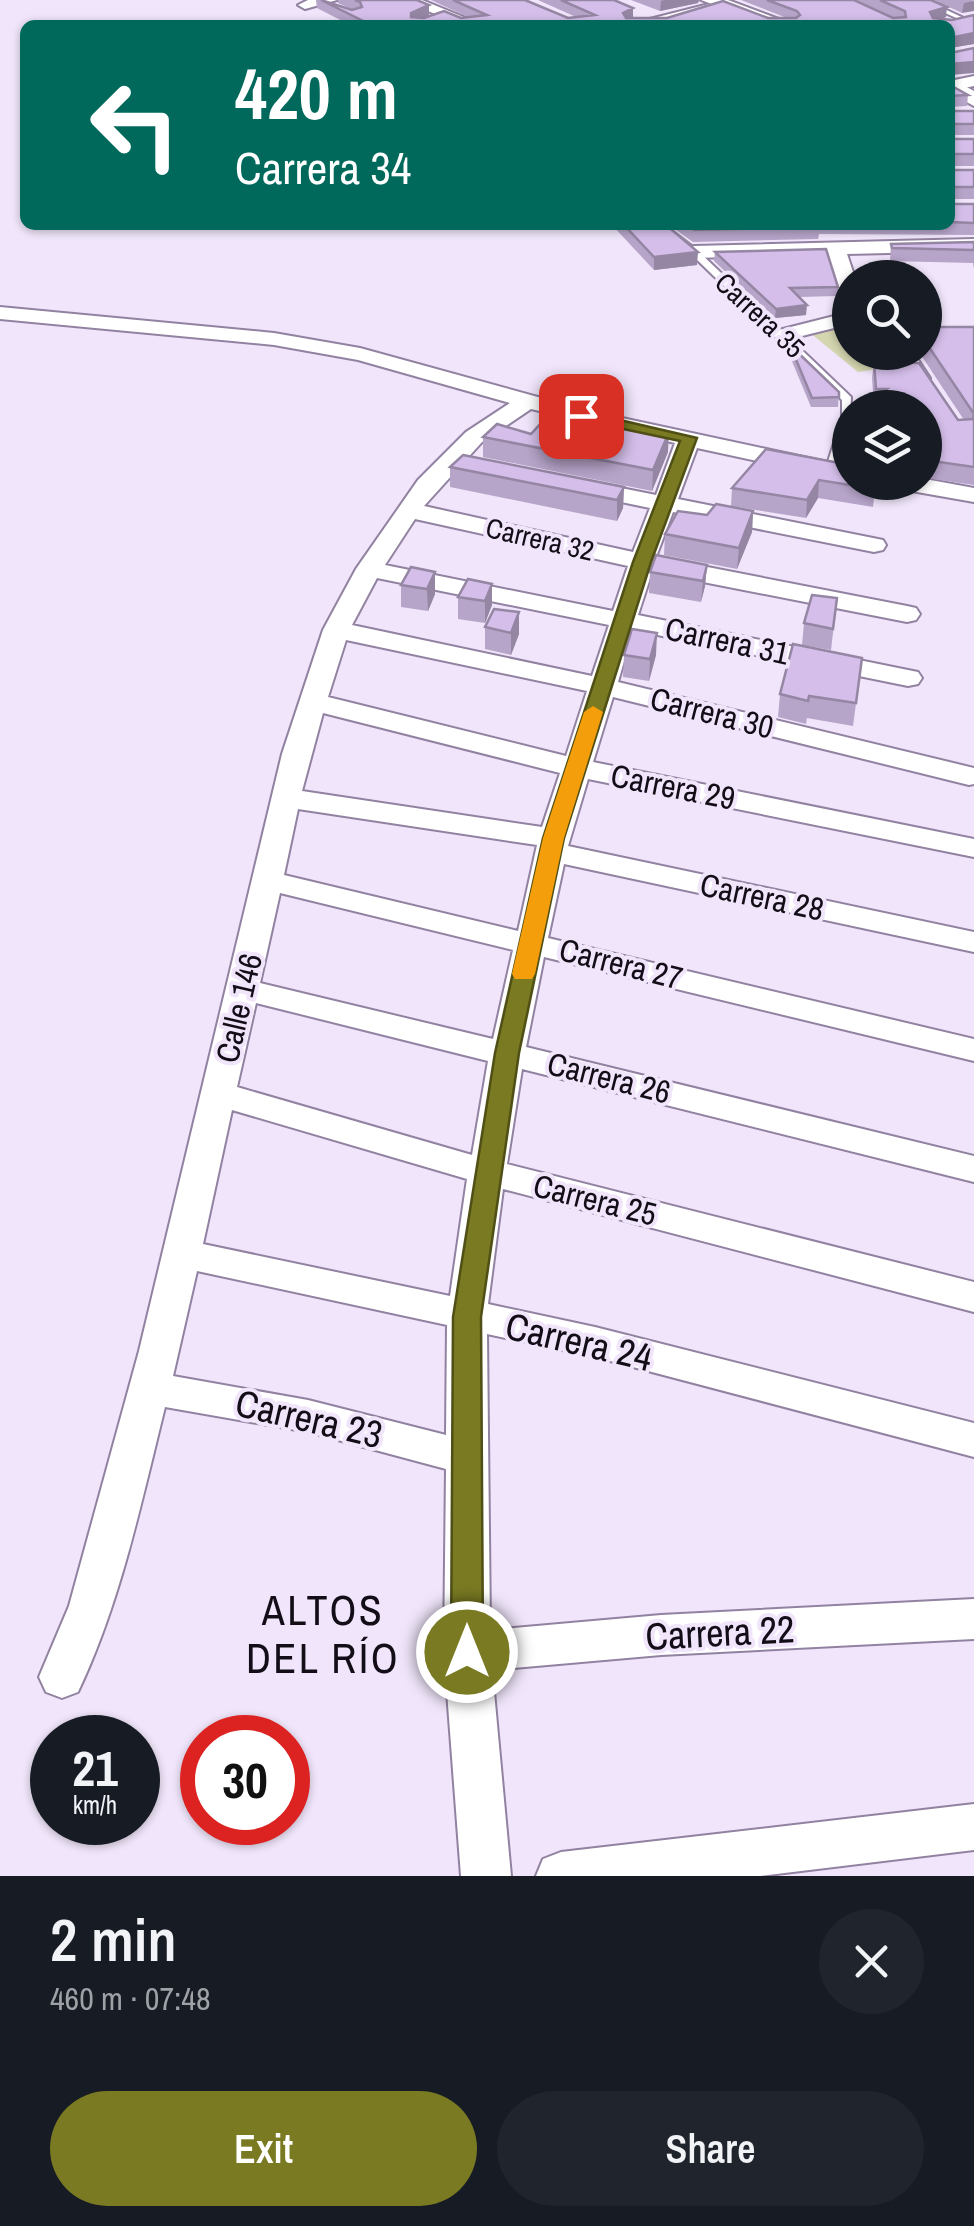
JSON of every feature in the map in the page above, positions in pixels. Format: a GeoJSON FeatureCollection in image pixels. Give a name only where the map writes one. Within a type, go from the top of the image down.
{"type":"FeatureCollection","features":[{"type":"Feature","properties":{"kind":"street"},"geometry":{"type":"LineString","coordinates":[[409,0],[450,20]]}},
{"type":"Feature","properties":{"kind":"street"},"geometry":{"type":"LineString","coordinates":[[672,20],[718,2],[771,20]]}},
{"type":"Feature","properties":{"kind":"street"},"geometry":{"type":"LineString","coordinates":[[624,6],[662,20]]}},
{"type":"Feature","properties":{"kind":"street"},"geometry":{"type":"LineString","coordinates":[[957,84],[970,110]]}},
{"type":"Feature","properties":{"kind":"street"},"geometry":{"type":"LineString","coordinates":[[694,252],[974,244]]}},
{"type":"Feature","properties":{"kind":"street"},"geometry":{"type":"LineString","coordinates":[[836,248],[840,260]]}},
{"type":"Feature","properties":{"kind":"street"},"geometry":{"type":"LineString","coordinates":[[0,313],[274,339],[360,354],[528,401],[832,470]]}},
{"type":"Feature","properties":{"kind":"street"},"geometry":{"type":"LineString","coordinates":[[782,336],[832,323]]}},
{"type":"Feature","properties":{"kind":"street","name":"Calle 146"},"geometry":{"type":"LineString","coordinates":[[62,1678],[92,1606],[149,1388],[296,754],[336,630],[369,569],[409,510],[449,462],[474,436],[528,401]]}},
{"type":"Feature","properties":{"kind":"street"},"geometry":{"type":"LineString","coordinates":[[486,1876],[467,1652],[467,1317],[487,1172],[507,1053],[552,845],[642,562],[689,438]]}},
{"type":"Feature","properties":{"kind":"street"},"geometry":{"type":"LineString","coordinates":[[449,462],[488,469]]}},
{"type":"Feature","properties":{"kind":"street"},"geometry":{"type":"LineString","coordinates":[[547,480],[874,544]]}},
{"type":"Feature","properties":{"kind":"street"},"geometry":{"type":"LineString","coordinates":[[942,489],[974,495]]}},
{"type":"Feature","properties":{"kind":"street","name":"Carrera 32"},"geometry":{"type":"LineString","coordinates":[[409,510],[642,562],[907,614]]}},
{"type":"Feature","properties":{"kind":"street","name":"Carrera 31"},"geometry":{"type":"LineString","coordinates":[[369,569],[908,678]]}},
{"type":"Feature","properties":{"kind":"street","name":"Carrera 30"},"geometry":{"type":"LineString","coordinates":[[336,630],[601,686],[969,776]]}},
{"type":"Feature","properties":{"kind":"street","name":"Carrera 29"},"geometry":{"type":"LineString","coordinates":[[315,702],[577,768],[974,848]]}},
{"type":"Feature","properties":{"kind":"street","name":"Carrera 28"},"geometry":{"type":"LineString","coordinates":[[286,798],[552,845],[974,942]]}},
{"type":"Feature","properties":{"kind":"street","name":"Carrera 27"},"geometry":{"type":"LineString","coordinates":[[268,882],[974,1050]]}},
{"type":"Feature","properties":{"kind":"street","name":"Carrera 26"},"geometry":{"type":"LineString","coordinates":[[243,989],[974,1169]]}},
{"type":"Feature","properties":{"kind":"street","name":"Carrera 25"},"geometry":{"type":"LineString","coordinates":[[219,1094],[487,1172],[974,1297]]}},
{"type":"Feature","properties":{"kind":"street","name":"Carrera 24"},"geometry":{"type":"LineString","coordinates":[[182,1254],[594,1342],[974,1440]]}},
{"type":"Feature","properties":{"kind":"street","name":"Carrera 23"},"geometry":{"type":"LineString","coordinates":[[149,1388],[308,1416],[467,1458]]}},
{"type":"Feature","properties":{"kind":"street","name":"Carrera 22"},"geometry":{"type":"LineString","coordinates":[[467,1652],[661,1635],[974,1619]]}},
{"type":"Feature","properties":{"kind":"street"},"geometry":{"type":"LineString","coordinates":[[560,1876],[974,1827]]}},
{"type":"Feature","properties":{"kind":"lane"},"geometry":{"type":"LineString","coordinates":[[919,0],[970,19]]}},
{"type":"Feature","properties":{"kind":"lane","name":"Carrera 35"},"geometry":{"type":"LineString","coordinates":[[665,230],[694,252],[838,390]]}},
{"type":"Feature","properties":{"kind":"lane"},"geometry":{"type":"LineString","coordinates":[[920,370],[930,384]]}},
{"type":"Feature","properties":{"kind":"green space"},"geometry":{"type":"Polygon","coordinates":[[[832,329],[832,351],[809,332],[832,329]]]}},
{"type":"Feature","properties":{"kind":"building"},"geometry":{"type":"Polygon","coordinates":[[[321,0],[352,10],[362,7],[355,0],[417,0],[429,5],[411,13],[411,17],[424,18],[444,11],[461,18],[487,15],[453,0],[525,0],[568,18],[595,15],[561,0],[614,0],[633,8],[623,13],[626,18],[667,18],[723,1],[768,18],[796,18],[800,15],[797,11],[767,0],[854,0],[893,18],[906,17],[905,11],[880,0],[931,0],[947,7],[930,12],[933,18],[952,20],[361,20],[321,0]]]}},
{"type":"Feature","properties":{"kind":"building"},"geometry":{"type":"Polygon","coordinates":[[[974,15],[974,33],[955,37],[952,20],[974,15]]]}},
{"type":"Feature","properties":{"kind":"building"},"geometry":{"type":"Polygon","coordinates":[[[974,48],[974,62],[955,64],[955,52],[974,48]]]}},
{"type":"Feature","properties":{"kind":"building"},"geometry":{"type":"Polygon","coordinates":[[[955,111],[974,111],[974,124],[955,124],[955,111]]]}},
{"type":"Feature","properties":{"kind":"building"},"geometry":{"type":"Polygon","coordinates":[[[955,139],[974,139],[974,154],[955,154],[955,139]]]}},
{"type":"Feature","properties":{"kind":"building"},"geometry":{"type":"Polygon","coordinates":[[[955,170],[974,170],[974,187],[955,187],[955,170]]]}},
{"type":"Feature","properties":{"kind":"building"},"geometry":{"type":"Polygon","coordinates":[[[955,204],[974,204],[974,223],[955,222],[955,204]]]}},
{"type":"Feature","properties":{"kind":"building"},"geometry":{"type":"Polygon","coordinates":[[[629,230],[672,230],[698,252],[654,257],[629,230]]]}},
{"type":"Feature","properties":{"kind":"building"},"geometry":{"type":"Polygon","coordinates":[[[974,242],[974,250],[892,248],[891,244],[974,242]]]}},
{"type":"Feature","properties":{"kind":"building"},"geometry":{"type":"Polygon","coordinates":[[[826,249],[832,287],[790,288],[807,305],[776,309],[715,252],[826,249]]]}},
{"type":"Feature","properties":{"kind":"building"},"geometry":{"type":"Polygon","coordinates":[[[942,327],[974,327],[974,414],[942,366],[942,327]]]}},
{"type":"Feature","properties":{"kind":"building"},"geometry":{"type":"Polygon","coordinates":[[[790,345],[837,390],[832,390],[832,397],[812,398],[790,345]]]}},
{"type":"Feature","properties":{"kind":"building"},"geometry":{"type":"Polygon","coordinates":[[[875,370],[924,370],[937,390],[876,389],[875,370]]]}},
{"type":"Feature","properties":{"kind":"building"},"geometry":{"type":"Polygon","coordinates":[[[942,397],[958,420],[973,419],[974,414],[974,467],[942,462],[942,397]]]}},
{"type":"Feature","properties":{"kind":"building"},"geometry":{"type":"Polygon","coordinates":[[[551,412],[669,432],[653,470],[483,437],[497,424],[531,434],[551,412]]]}},
{"type":"Feature","properties":{"kind":"building"},"geometry":{"type":"Polygon","coordinates":[[[766,449],[832,462],[832,482],[819,480],[807,500],[732,488],[766,449]]]}},
{"type":"Feature","properties":{"kind":"building"},"geometry":{"type":"Polygon","coordinates":[[[463,455],[624,487],[617,500],[450,467],[463,455]]]}},
{"type":"Feature","properties":{"kind":"building"},"geometry":{"type":"Polygon","coordinates":[[[716,504],[753,511],[739,548],[665,534],[678,511],[707,515],[716,504]]]}},
{"type":"Feature","properties":{"kind":"building"},"geometry":{"type":"Polygon","coordinates":[[[656,555],[707,565],[703,581],[650,572],[656,555]]]}},
{"type":"Feature","properties":{"kind":"building"},"geometry":{"type":"Polygon","coordinates":[[[411,567],[435,572],[427,589],[401,585],[411,567]]]}},
{"type":"Feature","properties":{"kind":"building"},"geometry":{"type":"Polygon","coordinates":[[[468,579],[492,584],[485,601],[458,597],[468,579]]]}},
{"type":"Feature","properties":{"kind":"building"},"geometry":{"type":"Polygon","coordinates":[[[812,595],[837,598],[833,629],[804,623],[812,595]]]}},
{"type":"Feature","properties":{"kind":"building"},"geometry":{"type":"Polygon","coordinates":[[[494,609],[519,612],[511,633],[485,627],[494,609]]]}},
{"type":"Feature","properties":{"kind":"building"},"geometry":{"type":"Polygon","coordinates":[[[632,629],[657,633],[650,659],[624,655],[632,629]]]}},
{"type":"Feature","properties":{"kind":"building"},"geometry":{"type":"Polygon","coordinates":[[[793,644],[862,658],[856,703],[809,696],[808,701],[780,694],[793,644]]]}},
{"type":"Feature","properties":{"kind":"slow traffic"},"geometry":{"type":"LineString","coordinates":[[524,974],[554,838],[593,712]]}},
{"type":"Feature","properties":{"kind":"district","name":"ALTOS DEL RÍO"},"geometry":{"type":"Point","coordinates":[323,1634]}},
{"type":"Feature","properties":{"kind":"route"},"geometry":{"type":"LineString","coordinates":[[467,1652],[467,1317],[507,1053],[554,838],[642,562],[689,438],[581,416]]}}]}
